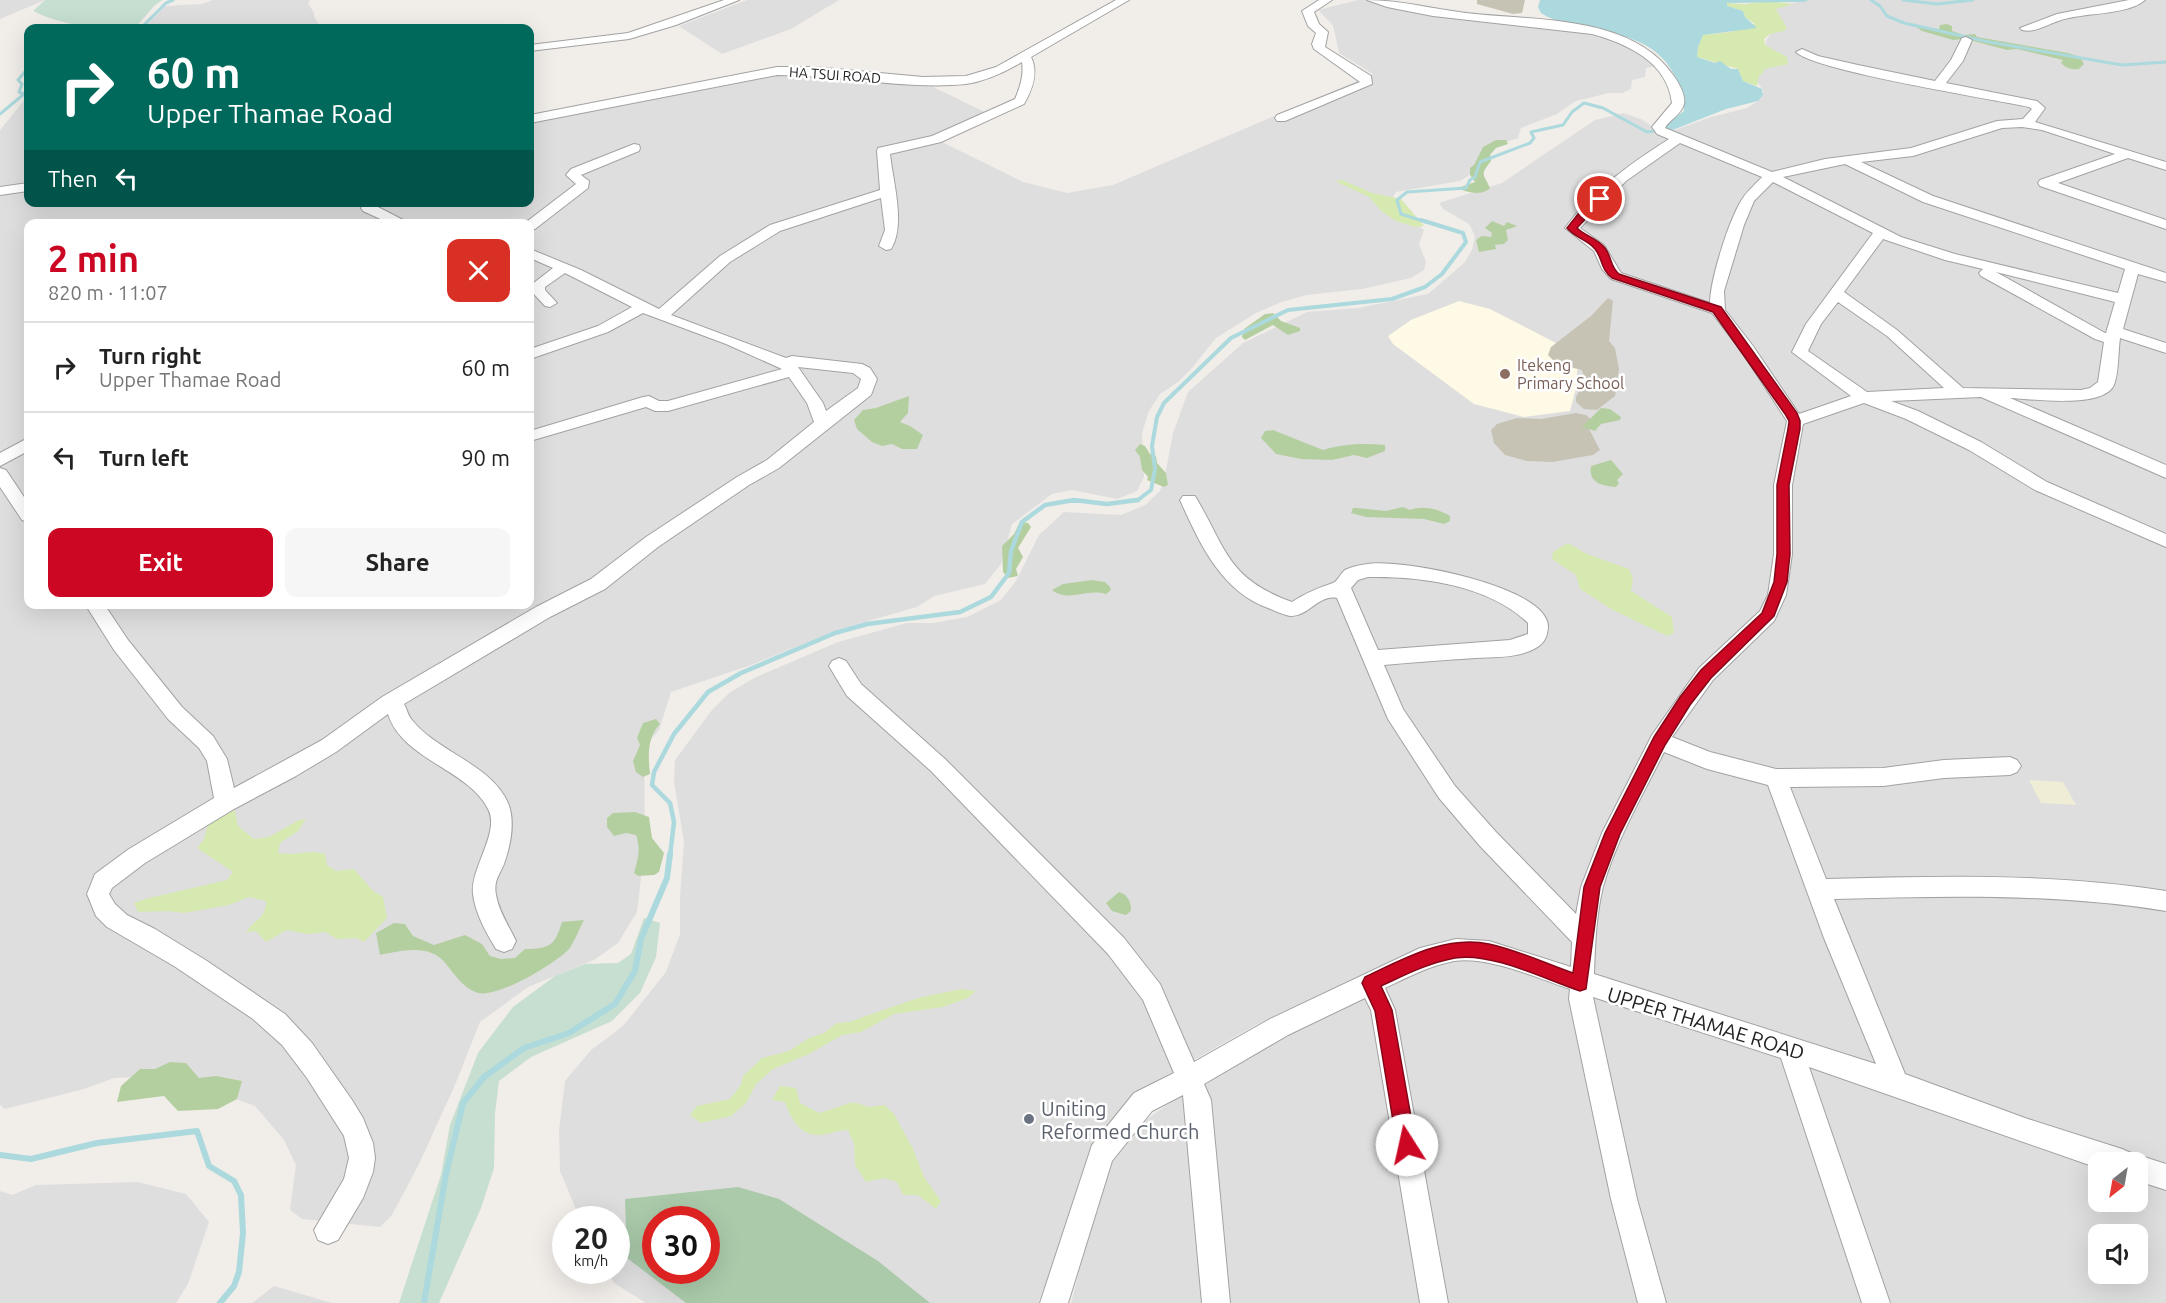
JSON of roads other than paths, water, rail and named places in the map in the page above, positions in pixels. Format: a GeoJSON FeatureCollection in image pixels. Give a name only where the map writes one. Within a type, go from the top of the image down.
{"type":"FeatureCollection","features":[{"type":"Feature","properties":{"kind":"street"},"geometry":{"type":"LineString","coordinates":[[534,48],[629,36],[734,0]]}},
{"type":"Feature","properties":{"kind":"street","name":"HA TSUI ROAD"},"geometry":{"type":"LineString","coordinates":[[534,118],[777,71],[814,71],[923,81],[967,80],[987,75],[1025,56],[1124,0]]}},
{"type":"Feature","properties":{"kind":"street"},"geometry":{"type":"LineString","coordinates":[[1281,118],[1365,84],[1367,79],[1320,49],[1318,44],[1322,32],[1314,26],[1308,11],[1327,0]]}},
{"type":"Feature","properties":{"kind":"street"},"geometry":{"type":"LineString","coordinates":[[1372,0],[1422,11],[1571,28],[1632,44],[1651,55],[1668,74],[1678,103],[1676,109],[1658,127],[1678,139],[1771,176],[1880,233],[1914,246],[2123,299]]}},
{"type":"Feature","properties":{"kind":"street"},"geometry":{"type":"LineString","coordinates":[[2026,28],[2036,27],[2059,16],[2109,9],[2140,0]]}},
{"type":"Feature","properties":{"kind":"street"},"geometry":{"type":"LineString","coordinates":[[1939,84],[1957,61],[1966,40]]}},
{"type":"Feature","properties":{"kind":"street"},"geometry":{"type":"LineString","coordinates":[[1802,52],[1814,58],[1858,69],[2037,106],[2039,108],[2029,120],[2029,124]]}},
{"type":"Feature","properties":{"kind":"street"},"geometry":{"type":"LineString","coordinates":[[886,246],[892,230],[883,151],[909,148],[926,143],[1020,101],[1029,75],[1029,61],[1025,56]]}},
{"type":"Feature","properties":{"kind":"street"},"geometry":{"type":"LineString","coordinates":[[1717,310],[1718,291],[1737,225],[1748,200],[1771,176],[1825,163],[1913,152],[2001,124],[2029,124],[2166,166]]}},
{"type":"Feature","properties":{"kind":"street"},"geometry":{"type":"LineString","coordinates":[[1652,1303],[1624,1199],[1581,999],[1584,938],[1592,887],[1613,833],[1659,741],[1706,674],[1767,616],[1777,595],[1783,563],[1783,485],[1795,421],[1748,350],[1717,310],[1616,276],[1608,270],[1602,251],[1592,240],[1577,234],[1572,228],[1585,211],[1630,171],[1678,139]]}},
{"type":"Feature","properties":{"kind":"street"},"geometry":{"type":"LineString","coordinates":[[534,223],[583,185],[582,181],[573,175],[576,172],[634,148]]}},
{"type":"Feature","properties":{"kind":"street"},"geometry":{"type":"LineString","coordinates":[[2127,154],[2045,183],[2166,225]]}},
{"type":"Feature","properties":{"kind":"street"},"geometry":{"type":"LineString","coordinates":[[1847,160],[1928,199],[2166,278]]}},
{"type":"Feature","properties":{"kind":"street"},"geometry":{"type":"LineString","coordinates":[[0,191],[24,188]]}},
{"type":"Feature","properties":{"kind":"street"},"geometry":{"type":"LineString","coordinates":[[660,316],[725,259],[775,228],[887,192]]}},
{"type":"Feature","properties":{"kind":"street"},"geometry":{"type":"LineString","coordinates":[[367,209],[392,219]]}},
{"type":"Feature","properties":{"kind":"street"},"geometry":{"type":"LineString","coordinates":[[1880,233],[1814,324],[1800,352],[1864,397],[1912,415],[1974,446],[2041,486],[2166,542]]}},
{"type":"Feature","properties":{"kind":"street"},"geometry":{"type":"LineString","coordinates":[[534,255],[660,316],[731,341],[789,367],[815,403],[822,423]]}},
{"type":"Feature","properties":{"kind":"street"},"geometry":{"type":"LineString","coordinates":[[1969,261],[1972,265],[2100,336],[2113,335],[2166,348]]}},
{"type":"Feature","properties":{"kind":"street"},"geometry":{"type":"LineString","coordinates":[[1795,421],[1864,397],[1958,392],[2061,395],[2095,393],[2106,384],[2113,335],[2133,266]]}},
{"type":"Feature","properties":{"kind":"street"},"geometry":{"type":"LineString","coordinates":[[550,303],[538,291],[538,285],[563,268]]}},
{"type":"Feature","properties":{"kind":"street"},"geometry":{"type":"LineString","coordinates":[[1837,294],[1892,333],[1958,392]]}},
{"type":"Feature","properties":{"kind":"street"},"geometry":{"type":"LineString","coordinates":[[534,353],[603,328],[642,308]]}},
{"type":"Feature","properties":{"kind":"street"},"geometry":{"type":"LineString","coordinates":[[328,1230],[360,1177],[364,1156],[358,1133],[343,1107],[277,1023],[222,984],[142,934],[116,921],[102,907],[98,894],[103,881],[137,856],[226,802],[289,770],[329,746],[389,703],[543,612],[598,584],[668,531],[742,481],[773,464],[865,391],[869,379],[864,372],[856,368],[792,361],[789,367],[668,406],[655,406],[649,401],[534,435]]}},
{"type":"Feature","properties":{"kind":"street"},"geometry":{"type":"LineString","coordinates":[[1983,392],[2009,406],[2166,472]]}},
{"type":"Feature","properties":{"kind":"street"},"geometry":{"type":"LineString","coordinates":[[0,441],[0,453]]}},
{"type":"Feature","properties":{"kind":"street"},"geometry":{"type":"LineString","coordinates":[[0,459],[24,446]]}},
{"type":"Feature","properties":{"kind":"street"},"geometry":{"type":"LineString","coordinates":[[0,474],[24,510]]}},
{"type":"Feature","properties":{"kind":"street"},"geometry":{"type":"LineString","coordinates":[[1189,500],[1205,533],[1228,569],[1243,587],[1251,592],[1290,609],[1329,590],[1340,590],[1348,597],[1395,713],[1447,792],[1488,839],[1584,938]]}},
{"type":"Feature","properties":{"kind":"street"},"geometry":{"type":"LineString","coordinates":[[1340,590],[1351,575],[1366,571],[1425,573],[1446,578],[1519,604],[1538,622],[1537,637],[1527,644],[1489,650],[1371,658]]}},
{"type":"Feature","properties":{"kind":"street"},"geometry":{"type":"LineString","coordinates":[[97,609],[121,645],[175,713],[206,742],[217,759],[226,802]]}},
{"type":"Feature","properties":{"kind":"street"},"geometry":{"type":"LineString","coordinates":[[839,666],[854,690],[938,765],[1116,946],[1152,992],[1191,1078],[1198,1100],[1216,1303]]}},
{"type":"Feature","properties":{"kind":"street"},"geometry":{"type":"LineString","coordinates":[[389,703],[397,710],[401,723],[421,743],[474,778],[497,803],[502,817],[494,861],[486,873],[484,894],[492,920],[504,941]]}},
{"type":"Feature","properties":{"kind":"street"},"geometry":{"type":"LineString","coordinates":[[1659,741],[1707,760],[1776,778],[1883,777],[1944,769],[2010,766]]}},
{"type":"Feature","properties":{"kind":"street"},"geometry":{"type":"LineString","coordinates":[[1776,778],[1805,850],[1817,889],[1896,1083]]}},
{"type":"Feature","properties":{"kind":"street"},"geometry":{"type":"LineString","coordinates":[[1817,889],[2061,888],[2132,894],[2166,901]]}},
{"type":"Feature","properties":{"kind":"street","name":"UPPER THAMAE ROAD"},"geometry":{"type":"LineString","coordinates":[[1054,1303],[1101,1154],[1143,1102],[1191,1078],[1279,1027],[1420,959],[1456,950],[1489,952],[1896,1083],[2025,1131],[2091,1152]]}},
{"type":"Feature","properties":{"kind":"street"},"geometry":{"type":"LineString","coordinates":[[1371,983],[1383,1010],[1434,1303]]}},
{"type":"Feature","properties":{"kind":"street"},"geometry":{"type":"LineString","coordinates":[[1790,1049],[1876,1303]]}},
{"type":"Feature","properties":{"kind":"street"},"geometry":{"type":"LineString","coordinates":[[2148,1171],[2166,1177]]}},
{"type":"Feature","properties":{"kind":"water"},"geometry":{"type":"Polygon","coordinates":[[[1540,0],[1809,0],[1804,2],[1727,3],[1727,6],[1743,11],[1745,17],[1757,28],[1703,35],[1697,57],[1715,63],[1720,61],[1731,69],[1738,69],[1743,81],[1762,89],[1763,95],[1758,101],[1726,109],[1670,131],[1662,127],[1684,111],[1684,107],[1677,80],[1666,63],[1653,50],[1638,41],[1548,17],[1541,13],[1538,7],[1540,0]]]}},
{"type":"Feature","properties":{"kind":"waterway"},"geometry":{"type":"LineString","coordinates":[[145,24],[166,3],[173,0]]}},
{"type":"Feature","properties":{"kind":"waterway"},"geometry":{"type":"LineString","coordinates":[[1871,0],[1880,6],[1887,16],[1904,23],[1989,42],[2122,65],[2166,62]]}},
{"type":"Feature","properties":{"kind":"waterway"},"geometry":{"type":"LineString","coordinates":[[1903,0],[1937,4],[1973,0]]}},
{"type":"Feature","properties":{"kind":"waterway"},"geometry":{"type":"LineString","coordinates":[[24,73],[18,80],[22,84],[19,92],[24,94]]}},
{"type":"Feature","properties":{"kind":"waterway"},"geometry":{"type":"LineString","coordinates":[[0,114],[24,94]]}},
{"type":"Feature","properties":{"kind":"waterway"},"geometry":{"type":"LineString","coordinates":[[1426,222],[1401,214],[1397,200],[1407,192],[1466,188],[1470,180],[1475,177],[1480,162],[1530,143],[1534,138],[1531,132],[1563,125],[1572,112],[1584,103],[1603,108],[1647,132],[1655,131]]}},
{"type":"Feature","properties":{"kind":"waterway"},"geometry":{"type":"LineString","coordinates":[[1138,500],[1151,490],[1155,469],[1152,446],[1157,417],[1164,403],[1231,338],[1288,310],[1392,299],[1425,287],[1442,274],[1466,242],[1463,233],[1421,220]]}},
{"type":"Feature","properties":{"kind":"waterway"},"geometry":{"type":"LineString","coordinates":[[1082,501],[1107,504],[1138,500]]}},
{"type":"Feature","properties":{"kind":"waterway"},"geometry":{"type":"LineString","coordinates":[[1127,501],[1138,500]]}},
{"type":"Feature","properties":{"kind":"waterway"},"geometry":{"type":"LineString","coordinates":[[670,856],[674,822],[670,803],[652,785],[654,772],[674,734],[708,692],[741,673],[835,633],[867,624],[960,612],[991,597],[1009,573],[1011,551],[1022,522],[1045,505],[1068,501]]}},
{"type":"Feature","properties":{"kind":"waterway"},"geometry":{"type":"LineString","coordinates":[[1068,501],[1082,501]]}},
{"type":"Feature","properties":{"kind":"waterway"},"geometry":{"type":"LineString","coordinates":[[1068,501],[1082,501]]}},
{"type":"Feature","properties":{"kind":"waterway"},"geometry":{"type":"LineString","coordinates":[[424,1303],[446,1174],[463,1103],[484,1077],[524,1048],[569,1033],[615,1004],[635,971],[641,939],[667,878],[670,854]]}},
{"type":"Feature","properties":{"kind":"waterway"},"geometry":{"type":"LineString","coordinates":[[0,1155],[31,1159],[97,1143],[197,1131],[209,1166],[234,1181],[241,1195],[243,1233],[239,1272],[234,1286],[220,1303]]}},
{"type":"Feature","properties":{"kind":"place","name":"Itekeng Primary School"},"geometry":{"type":"Point","coordinates":[1505,374]}},
{"type":"Feature","properties":{"kind":"place","name":"Uniting Reformed Church"},"geometry":{"type":"Point","coordinates":[1029,1119]}}]}
